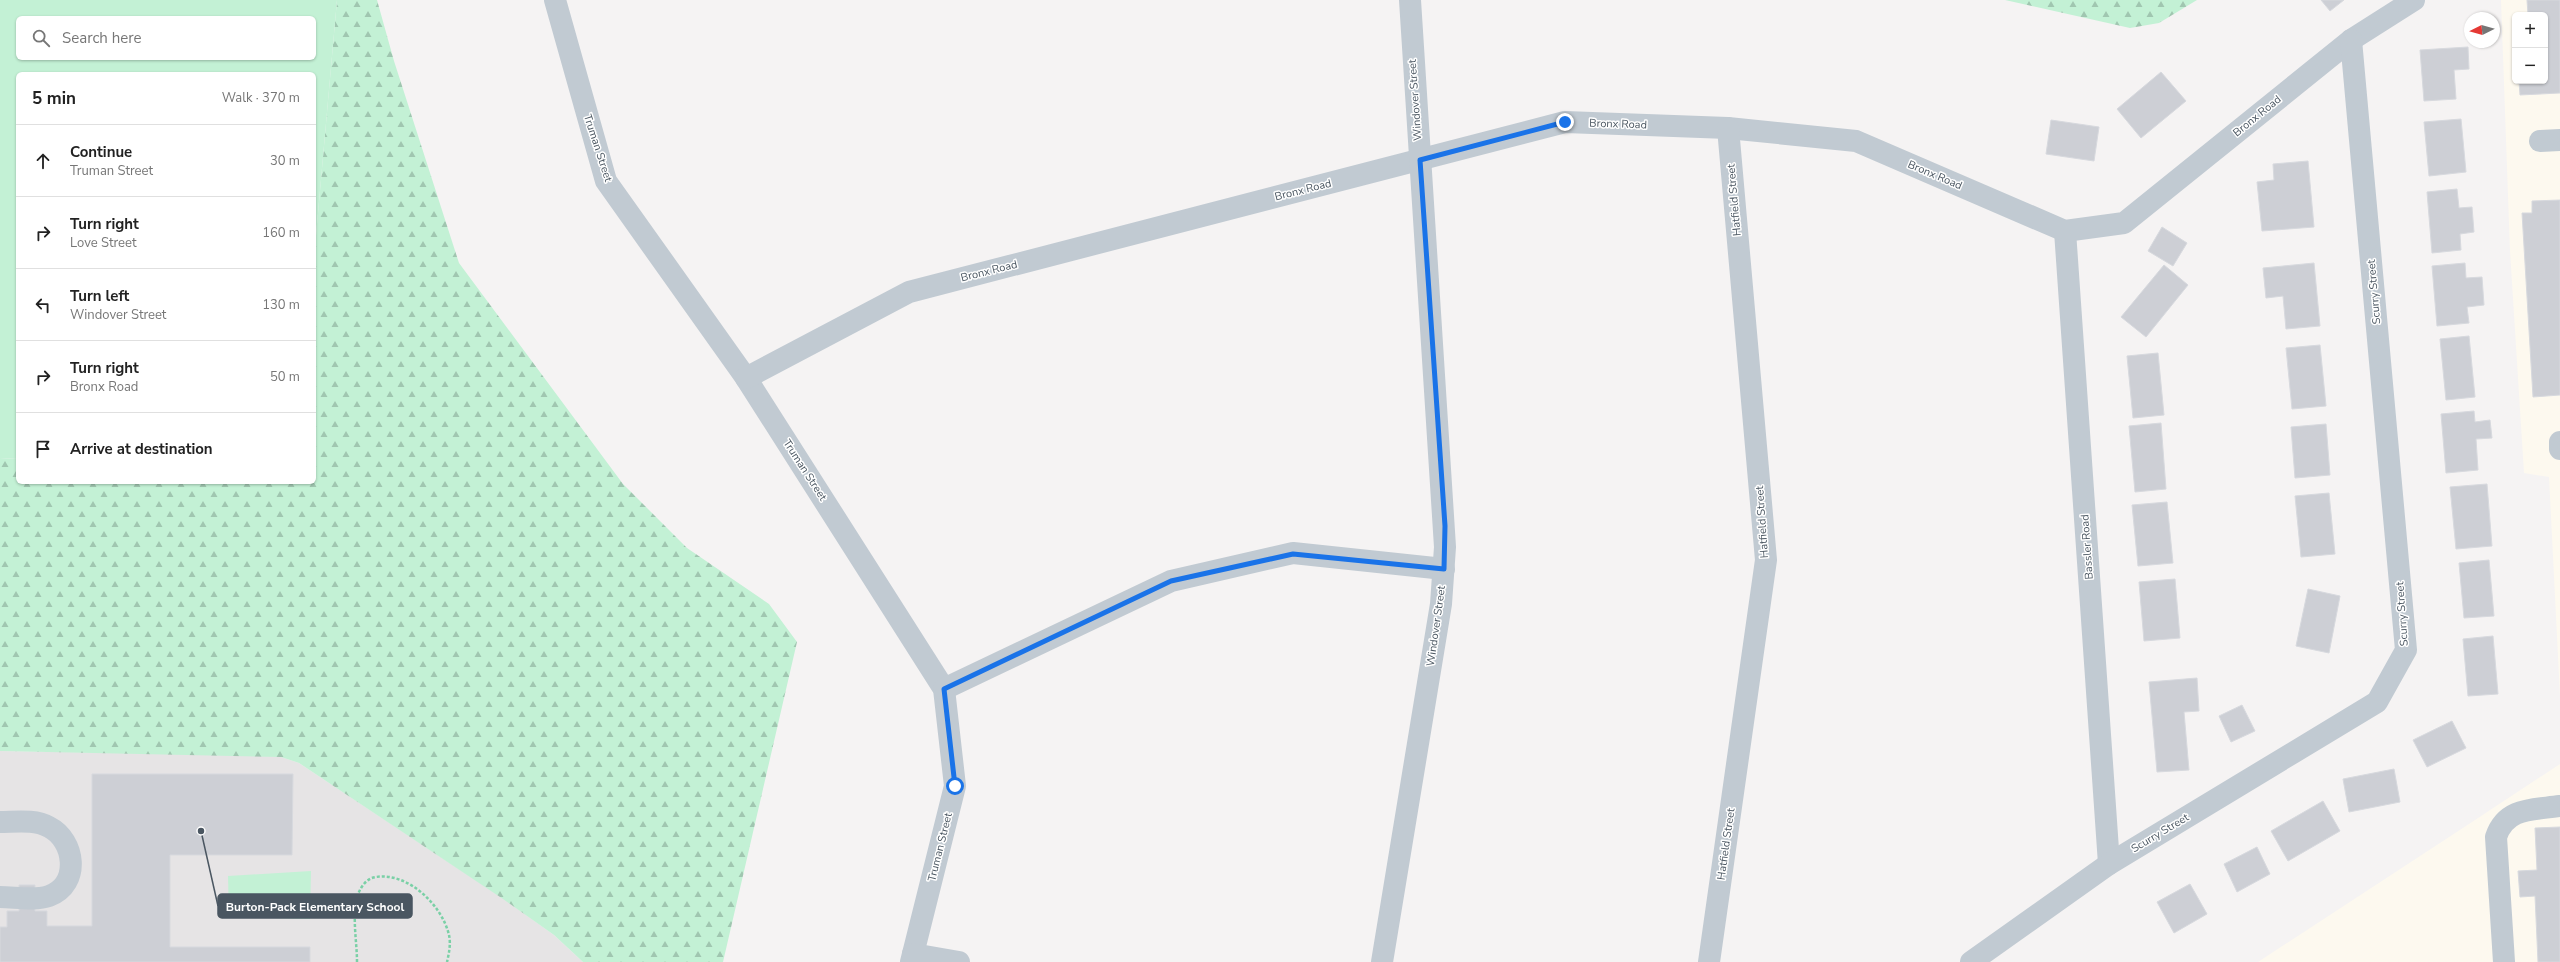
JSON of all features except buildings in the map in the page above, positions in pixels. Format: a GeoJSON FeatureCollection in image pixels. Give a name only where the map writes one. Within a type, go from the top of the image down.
{"type":"FeatureCollection","features":[{"type":"Feature","properties":{"kind":"street","name":"Truman Street"},"geometry":{"type":"LineString","coordinates":[[554,0],[606,181],[746,378],[944,689],[955,786],[912,958]]}},
{"type":"Feature","properties":{"kind":"street","name":"Windover Street"},"geometry":{"type":"LineString","coordinates":[[1382,962],[1441,604],[1444,569],[1445,526],[1410,0]]}},
{"type":"Feature","properties":{"kind":"street","name":"Bronx Road"},"geometry":{"type":"LineString","coordinates":[[746,378],[909,292],[1565,122],[1728,128],[1856,141],[2065,231],[2124,223],[2351,40],[2414,0]]}},
{"type":"Feature","properties":{"kind":"street","name":"Scurry Street"},"geometry":{"type":"LineString","coordinates":[[1971,962],[2109,864],[2377,702],[2406,650],[2351,40]]}},
{"type":"Feature","properties":{"kind":"street","name":"Hatfield Street"},"geometry":{"type":"LineString","coordinates":[[1709,962],[1766,560],[1728,128]]}},
{"type":"Feature","properties":{"kind":"street","name":"Bassler Road"},"geometry":{"type":"LineString","coordinates":[[2065,231],[2109,864]]}},
{"type":"Feature","properties":{"kind":"street"},"geometry":{"type":"LineString","coordinates":[[2560,442],[2560,449]]}},
{"type":"Feature","properties":{"kind":"street"},"geometry":{"type":"LineString","coordinates":[[944,689],[1171,581],[1293,554],[1444,569]]}},
{"type":"Feature","properties":{"kind":"street"},"geometry":{"type":"LineString","coordinates":[[2504,962],[2496,837],[2500,826],[2509,816],[2560,806]]}},
{"type":"Feature","properties":{"kind":"street"},"geometry":{"type":"LineString","coordinates":[[0,822],[33,822],[48,826],[62,836],[70,853],[71,863],[67,880],[61,888],[49,896],[0,897]]}},
{"type":"Feature","properties":{"kind":"street"},"geometry":{"type":"LineString","coordinates":[[912,958],[959,962]]}},
{"type":"Feature","properties":{"kind":"path"},"geometry":{"type":"LineString","coordinates":[[358,962],[357,897],[364,884],[372,877],[385,875],[412,885],[426,898],[440,915],[449,934],[450,946],[447,962]]}},
{"type":"Feature","properties":{"kind":"shaded area"},"geometry":{"type":"Polygon","coordinates":[[[2501,0],[2560,0],[2560,696],[2549,477],[2524,473],[2510,251],[2501,0]]]}},
{"type":"Feature","properties":{"kind":"shaded area"},"geometry":{"type":"Polygon","coordinates":[[[0,751],[263,755],[281,757],[299,763],[504,899],[554,935],[583,962],[0,962],[0,751]]]}},
{"type":"Feature","properties":{"kind":"shaded area"},"geometry":{"type":"Polygon","coordinates":[[[2560,764],[2560,962],[2258,962],[2472,822],[2560,764]]]}},
{"type":"Feature","properties":{"kind":"green space"},"geometry":{"type":"Polygon","coordinates":[[[0,0],[337,0],[316,236],[316,72],[16,72],[16,459],[0,458],[0,0]]]}},
{"type":"Feature","properties":{"kind":"green space"},"geometry":{"type":"Polygon","coordinates":[[[337,0],[377,0],[394,61],[459,263],[623,484],[687,548],[769,604],[797,642],[723,962],[583,962],[554,935],[503,899],[299,763],[281,757],[0,751],[0,458],[16,459],[16,484],[316,484],[316,236],[337,0]]]}},
{"type":"Feature","properties":{"kind":"green space"},"geometry":{"type":"Polygon","coordinates":[[[2005,0],[2197,0],[2159,23],[2130,28],[2005,0]]]}},
{"type":"Feature","properties":{"kind":"green space"},"geometry":{"type":"Polygon","coordinates":[[[311,871],[310,919],[229,917],[228,876],[311,871]]]}},
{"type":"Feature","properties":{"kind":"place","name":"Burton-Pack Elementary School"},"geometry":{"type":"Point","coordinates":[201,831]}},
{"type":"Feature","properties":{"kind":"route"},"geometry":{"type":"LineString","coordinates":[[955,786],[944,689],[1171,581],[1293,554],[1444,569],[1445,526],[1420,160],[1565,122]]}}]}
